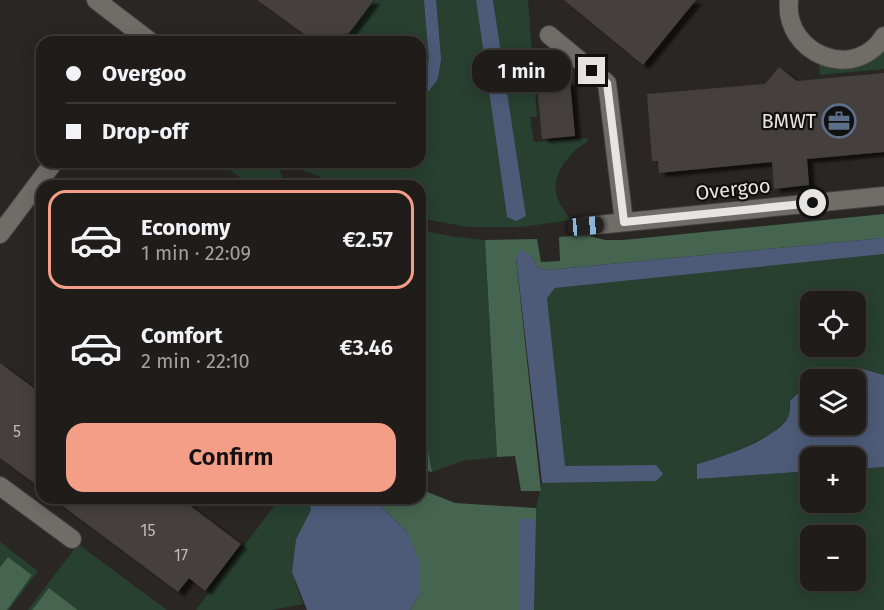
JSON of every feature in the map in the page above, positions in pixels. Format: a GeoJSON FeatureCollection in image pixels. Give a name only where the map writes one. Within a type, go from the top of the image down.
{"type":"FeatureCollection","features":[{"type":"Feature","properties":{"kind":"street"},"geometry":{"type":"LineString","coordinates":[[96,0],[141,36]]}},
{"type":"Feature","properties":{"kind":"street"},"geometry":{"type":"LineString","coordinates":[[789,0],[788,9],[792,26],[801,42],[815,53],[832,59],[850,59],[867,53],[884,36]]}},
{"type":"Feature","properties":{"kind":"street"},"geometry":{"type":"LineString","coordinates":[[549,36],[607,83],[624,222]]}},
{"type":"Feature","properties":{"kind":"street"},"geometry":{"type":"LineString","coordinates":[[0,234],[36,186]]}},
{"type":"Feature","properties":{"kind":"street","name":"Overgoo"},"geometry":{"type":"LineString","coordinates":[[586,226],[884,196]]}},
{"type":"Feature","properties":{"kind":"street"},"geometry":{"type":"LineString","coordinates":[[0,486],[72,539]]}},
{"type":"Feature","properties":{"kind":"green space"},"geometry":{"type":"Polygon","coordinates":[[[375,0],[476,0],[507,217],[526,216],[493,0],[528,0],[537,117],[530,117],[534,142],[588,138],[587,142],[567,159],[558,174],[556,183],[558,200],[571,220],[521,227],[467,227],[426,219],[426,180],[327,180],[297,168],[426,168],[426,36],[345,36],[375,0]]]}},
{"type":"Feature","properties":{"kind":"green space"},"geometry":{"type":"Polygon","coordinates":[[[884,48],[884,69],[820,75],[819,64],[830,66],[884,48]]]}},
{"type":"Feature","properties":{"kind":"green space"},"geometry":{"type":"Polygon","coordinates":[[[227,168],[278,168],[284,180],[243,180],[227,168]]]}},
{"type":"Feature","properties":{"kind":"green space"},"geometry":{"type":"Polygon","coordinates":[[[884,214],[884,238],[547,270],[537,267],[532,257],[516,258],[541,491],[521,491],[515,456],[497,457],[485,240],[537,239],[541,262],[560,261],[559,237],[586,235],[605,240],[623,240],[884,214]]]}},
{"type":"Feature","properties":{"kind":"green space"},"geometry":{"type":"Polygon","coordinates":[[[426,231],[485,240],[497,457],[462,461],[432,472],[426,440],[426,231]]]}},
{"type":"Feature","properties":{"kind":"green space"},"geometry":{"type":"Polygon","coordinates":[[[884,254],[884,375],[859,368],[800,369],[800,391],[790,401],[789,417],[773,433],[723,457],[697,464],[698,479],[800,472],[800,513],[866,513],[866,468],[884,467],[884,610],[534,610],[536,508],[542,483],[656,481],[656,465],[565,467],[552,371],[547,298],[555,288],[884,254]]]}},
{"type":"Feature","properties":{"kind":"green space"},"geometry":{"type":"Polygon","coordinates":[[[426,440],[432,472],[426,470],[426,440]]]}},
{"type":"Feature","properties":{"kind":"green space"},"geometry":{"type":"Polygon","coordinates":[[[426,491],[455,503],[536,508],[536,519],[520,519],[520,610],[410,610],[419,595],[407,532],[379,504],[426,504],[426,491]]]}},
{"type":"Feature","properties":{"kind":"green space"},"geometry":{"type":"Polygon","coordinates":[[[276,504],[310,504],[311,510],[296,539],[292,572],[303,604],[271,610],[196,610],[276,504]]]}},
{"type":"Feature","properties":{"kind":"green space"},"geometry":{"type":"Polygon","coordinates":[[[0,542],[38,571],[9,610],[7,610],[32,575],[8,557],[0,567],[0,542]]]}},
{"type":"Feature","properties":{"kind":"green space"},"geometry":{"type":"Polygon","coordinates":[[[78,544],[167,610],[78,610],[49,588],[32,610],[28,610],[78,544]]]}},
{"type":"Feature","properties":{"kind":"green space"},"geometry":{"type":"Polygon","coordinates":[[[8,557],[32,575],[7,610],[0,610],[0,567],[8,557]]]}},
{"type":"Feature","properties":{"kind":"green space"},"geometry":{"type":"Polygon","coordinates":[[[49,588],[78,610],[32,610],[49,588]]]}},
{"type":"Feature","properties":{"kind":"water"},"geometry":{"type":"Polygon","coordinates":[[[476,0],[493,0],[526,216],[516,221],[507,217],[476,0]]]}},
{"type":"Feature","properties":{"kind":"water"},"geometry":{"type":"Polygon","coordinates":[[[884,238],[884,254],[555,288],[547,298],[565,466],[656,465],[663,474],[656,481],[542,483],[516,257],[521,249],[532,257],[537,267],[547,270],[884,238]]]}},
{"type":"Feature","properties":{"kind":"water"},"geometry":{"type":"Polygon","coordinates":[[[866,370],[884,375],[884,467],[866,468],[866,447],[800,447],[800,472],[697,479],[697,464],[748,446],[775,431],[789,415],[790,401],[800,391],[800,435],[866,435],[866,370]]]}},
{"type":"Feature","properties":{"kind":"water"},"geometry":{"type":"Polygon","coordinates":[[[310,504],[379,504],[407,532],[420,563],[419,595],[410,610],[307,610],[292,572],[296,539],[311,510],[310,504]]]}},
{"type":"Feature","properties":{"kind":"water"},"geometry":{"type":"Polygon","coordinates":[[[520,519],[536,519],[534,610],[520,610],[520,519]]]}},
{"type":"Feature","properties":{"kind":"building"},"geometry":{"type":"Polygon","coordinates":[[[257,0],[374,0],[349,33],[336,36],[307,36],[257,0]]]}},
{"type":"Feature","properties":{"kind":"building"},"geometry":{"type":"Polygon","coordinates":[[[564,0],[696,0],[643,65],[564,0]]]}},
{"type":"Feature","properties":{"kind":"building"},"geometry":{"type":"Polygon","coordinates":[[[779,67],[797,81],[884,73],[884,152],[807,159],[809,185],[774,189],[772,162],[659,173],[658,161],[652,161],[647,94],[765,84],[779,67]]]}},
{"type":"Feature","properties":{"kind":"building"},"geometry":{"type":"Polygon","coordinates":[[[570,81],[575,136],[542,139],[537,85],[570,81]]]}},
{"type":"Feature","properties":{"kind":"building"},"geometry":{"type":"Polygon","coordinates":[[[0,363],[36,390],[36,485],[0,458],[0,363]]]}},
{"type":"Feature","properties":{"kind":"building"},"geometry":{"type":"Polygon","coordinates":[[[60,504],[188,504],[241,544],[205,591],[189,578],[178,592],[60,504]]]}},
{"type":"Feature","properties":{"kind":"waterway"},"geometry":{"type":"LineString","coordinates":[[426,84],[432,77],[435,59],[430,0]]}},
{"type":"Feature","properties":{"kind":"place","name":"BMWT"},"geometry":{"type":"Point","coordinates":[839,121]}},
{"type":"Feature","properties":{"kind":"route"},"geometry":{"type":"LineString","coordinates":[[592,71],[607,83],[624,222],[813,203]]}}]}
